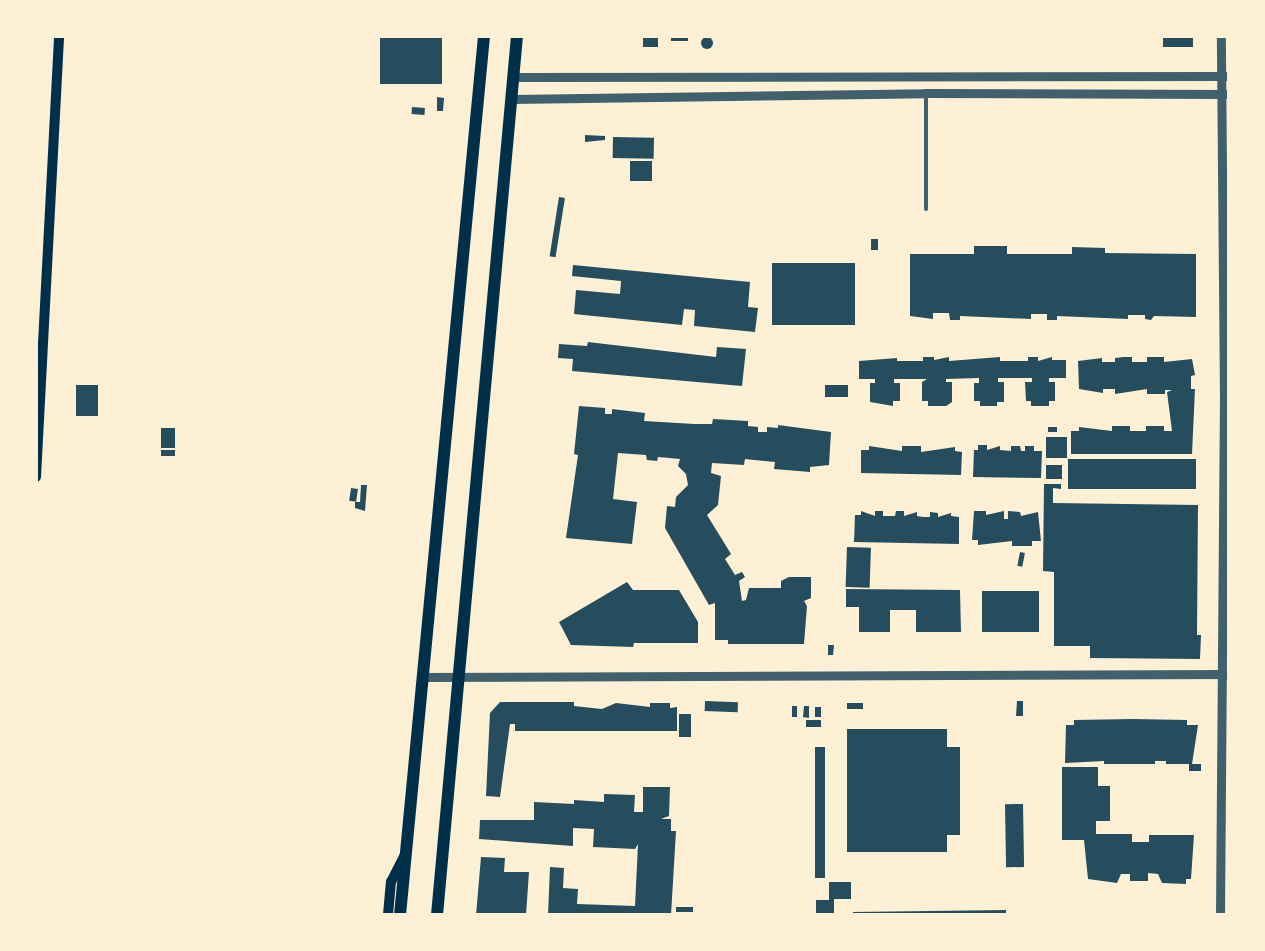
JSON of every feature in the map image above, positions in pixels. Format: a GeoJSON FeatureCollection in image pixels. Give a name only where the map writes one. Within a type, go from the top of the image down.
{"type":"FeatureCollection","features":[{"type":"Feature","properties":{"kind":"main road"},"geometry":{"type":"LineString","coordinates":[[36,477],[59,36]]}},
{"type":"Feature","properties":{"kind":"main road"},"geometry":{"type":"LineString","coordinates":[[400,915],[484,36]]}},
{"type":"Feature","properties":{"kind":"main road"},"geometry":{"type":"LineString","coordinates":[[437,915],[456,679],[517,36]]}},
{"type":"Feature","properties":{"kind":"main road"},"geometry":{"type":"LineString","coordinates":[[388,915],[391,882],[405,855]]}},
{"type":"Feature","properties":{"kind":"street"},"geometry":{"type":"LineString","coordinates":[[1220,915],[1224,674],[1225,94],[1221,36]]}},
{"type":"Feature","properties":{"kind":"street"},"geometry":{"type":"LineString","coordinates":[[514,77],[1225,76]]}},
{"type":"Feature","properties":{"kind":"street"},"geometry":{"type":"LineString","coordinates":[[512,99],[926,93],[1225,94]]}},
{"type":"Feature","properties":{"kind":"street"},"geometry":{"type":"LineString","coordinates":[[421,677],[456,679],[1224,674]]}},
{"type":"Feature","properties":{"kind":"lane"},"geometry":{"type":"LineString","coordinates":[[926,93],[926,209]]}},
{"type":"Feature","properties":{"kind":"building"},"geometry":{"type":"Polygon","coordinates":[[[380,36],[442,36],[442,84],[380,84],[380,36]]]}},
{"type":"Feature","properties":{"kind":"building"},"geometry":{"type":"Polygon","coordinates":[[[643,36],[658,36],[658,47],[643,47],[643,36]]]}},
{"type":"Feature","properties":{"kind":"building"},"geometry":{"type":"Polygon","coordinates":[[[671,36],[688,36],[688,41],[671,41],[671,36]]]}},
{"type":"Feature","properties":{"kind":"building"},"geometry":{"type":"Polygon","coordinates":[[[1163,36],[1193,36],[1193,47],[1163,47],[1163,36]]]}},
{"type":"Feature","properties":{"kind":"building"},"geometry":{"type":"Polygon","coordinates":[[[709,37],[713,43],[709,49],[705,49],[701,41],[709,37]]]}},
{"type":"Feature","properties":{"kind":"building"},"geometry":{"type":"Polygon","coordinates":[[[437,97],[444,98],[443,111],[437,111],[437,97]]]}},
{"type":"Feature","properties":{"kind":"building"},"geometry":{"type":"Polygon","coordinates":[[[412,107],[425,108],[424,115],[412,114],[412,107]]]}},
{"type":"Feature","properties":{"kind":"building"},"geometry":{"type":"Polygon","coordinates":[[[585,135],[605,136],[605,140],[585,142],[585,135]]]}},
{"type":"Feature","properties":{"kind":"building"},"geometry":{"type":"Polygon","coordinates":[[[613,137],[654,138],[654,159],[613,158],[613,137]]]}},
{"type":"Feature","properties":{"kind":"building"},"geometry":{"type":"Polygon","coordinates":[[[630,161],[652,161],[652,181],[630,181],[630,161]]]}},
{"type":"Feature","properties":{"kind":"building"},"geometry":{"type":"Polygon","coordinates":[[[559,197],[565,198],[556,257],[550,256],[559,197]]]}},
{"type":"Feature","properties":{"kind":"building"},"geometry":{"type":"Polygon","coordinates":[[[871,239],[878,239],[878,250],[871,250],[871,239]]]}},
{"type":"Feature","properties":{"kind":"building"},"geometry":{"type":"Polygon","coordinates":[[[974,246],[1007,246],[1007,254],[1072,254],[1072,247],[1105,248],[1105,253],[1196,254],[1196,317],[1154,316],[1151,320],[1145,319],[1145,315],[1128,315],[1128,319],[1057,316],[1057,320],[1047,320],[1047,314],[1031,314],[1031,319],[960,316],[960,320],[950,320],[949,313],[933,313],[933,319],[910,316],[910,254],[974,254],[974,246]]]}},
{"type":"Feature","properties":{"kind":"building"},"geometry":{"type":"Polygon","coordinates":[[[772,263],[855,263],[855,325],[772,325],[772,263]]]}},
{"type":"Feature","properties":{"kind":"building"},"geometry":{"type":"Polygon","coordinates":[[[573,265],[750,282],[748,307],[758,308],[755,332],[694,326],[695,310],[684,309],[682,325],[574,314],[576,290],[620,294],[621,281],[572,276],[573,265]]]}},
{"type":"Feature","properties":{"kind":"building"},"geometry":{"type":"Polygon","coordinates":[[[588,342],[716,357],[717,347],[746,349],[742,386],[572,371],[573,359],[558,358],[559,344],[587,346],[588,342]]]}},
{"type":"Feature","properties":{"kind":"building"},"geometry":{"type":"Polygon","coordinates":[[[923,357],[934,357],[934,360],[949,357],[949,361],[1000,357],[1000,361],[1028,361],[1028,357],[1038,357],[1038,361],[1052,357],[1052,360],[1066,360],[1066,378],[1049,378],[1049,382],[1055,382],[1055,401],[1049,401],[1049,406],[1031,406],[1031,401],[1026,401],[1025,382],[1032,382],[1032,378],[998,378],[998,382],[1004,382],[1004,402],[997,402],[997,406],[980,406],[980,401],[974,401],[974,383],[979,383],[979,378],[946,379],[946,382],[952,382],[952,402],[946,406],[928,406],[928,401],[922,401],[922,382],[927,379],[894,379],[894,383],[900,383],[900,401],[893,401],[893,406],[870,402],[870,383],[875,383],[875,379],[859,379],[859,361],[897,358],[897,361],[923,361],[923,357]]]}},
{"type":"Feature","properties":{"kind":"building"},"geometry":{"type":"Polygon","coordinates":[[[1132,357],[1132,362],[1147,362],[1147,357],[1164,357],[1164,362],[1192,359],[1195,375],[1191,376],[1191,389],[1195,389],[1192,454],[1071,454],[1071,431],[1079,431],[1079,427],[1112,431],[1112,426],[1130,426],[1130,431],[1146,431],[1146,426],[1164,426],[1164,431],[1172,431],[1167,392],[1172,390],[1165,390],[1165,394],[1147,394],[1147,389],[1115,394],[1115,389],[1103,389],[1103,393],[1079,389],[1078,361],[1102,358],[1102,362],[1115,362],[1115,358],[1132,357]]]}},
{"type":"Feature","properties":{"kind":"building"},"geometry":{"type":"Polygon","coordinates":[[[76,385],[98,385],[98,416],[76,416],[76,385]]]}},
{"type":"Feature","properties":{"kind":"building"},"geometry":{"type":"Polygon","coordinates":[[[825,385],[848,385],[848,397],[825,397],[825,385]]]}},
{"type":"Feature","properties":{"kind":"building"},"geometry":{"type":"Polygon","coordinates":[[[579,406],[605,408],[605,414],[612,414],[612,409],[645,413],[644,421],[712,424],[713,419],[748,421],[748,426],[758,427],[758,432],[767,432],[767,427],[778,428],[778,425],[831,432],[829,465],[810,467],[810,472],[774,469],[775,462],[745,459],[744,465],[712,463],[711,473],[721,476],[718,505],[707,515],[731,554],[725,559],[735,575],[742,572],[745,577],[739,581],[742,601],[746,600],[749,588],[781,588],[781,581],[789,577],[811,577],[811,598],[804,601],[807,606],[804,644],[728,644],[728,640],[715,640],[715,603],[709,605],[665,528],[667,506],[675,507],[676,497],[688,485],[686,474],[678,466],[680,459],[658,457],[657,461],[647,460],[646,455],[618,453],[613,499],[637,502],[632,544],[566,538],[578,455],[574,454],[579,406]]]}},
{"type":"Feature","properties":{"kind":"building"},"geometry":{"type":"Polygon","coordinates":[[[1048,427],[1057,427],[1057,432],[1048,432],[1048,427]]]}},
{"type":"Feature","properties":{"kind":"building"},"geometry":{"type":"Polygon","coordinates":[[[161,428],[175,428],[175,448],[161,448],[161,428]]]}},
{"type":"Feature","properties":{"kind":"building"},"geometry":{"type":"Polygon","coordinates":[[[1046,437],[1067,437],[1067,458],[1046,458],[1046,437]]]}},
{"type":"Feature","properties":{"kind":"building"},"geometry":{"type":"Polygon","coordinates":[[[978,445],[987,445],[987,450],[1000,446],[1000,450],[1011,451],[1011,446],[1020,446],[1021,451],[1025,451],[1025,446],[1034,446],[1034,451],[1042,451],[1041,478],[973,477],[974,450],[978,450],[978,445]]]}},
{"type":"Feature","properties":{"kind":"building"},"geometry":{"type":"Polygon","coordinates":[[[869,446],[902,451],[902,446],[921,446],[921,452],[955,447],[955,451],[962,452],[961,475],[861,473],[861,450],[869,450],[869,446]]]}},
{"type":"Feature","properties":{"kind":"building"},"geometry":{"type":"Polygon","coordinates":[[[161,450],[175,450],[175,456],[161,456],[161,450]]]}},
{"type":"Feature","properties":{"kind":"building"},"geometry":{"type":"Polygon","coordinates":[[[1068,459],[1196,459],[1196,489],[1068,489],[1068,459]]]}},
{"type":"Feature","properties":{"kind":"building"},"geometry":{"type":"Polygon","coordinates":[[[1046,465],[1062,465],[1062,479],[1046,479],[1046,465]]]}},
{"type":"Feature","properties":{"kind":"building"},"geometry":{"type":"Polygon","coordinates":[[[1044,484],[1061,484],[1061,489],[1053,488],[1053,503],[1198,505],[1197,635],[1201,635],[1200,659],[1090,658],[1090,646],[1054,646],[1054,572],[1043,571],[1044,484]]]}},
{"type":"Feature","properties":{"kind":"building"},"geometry":{"type":"Polygon","coordinates":[[[361,485],[367,485],[365,511],[355,508],[355,502],[360,502],[361,485]]]}},
{"type":"Feature","properties":{"kind":"building"},"geometry":{"type":"Polygon","coordinates":[[[351,488],[358,489],[356,502],[349,501],[351,488]]]}},
{"type":"Feature","properties":{"kind":"building"},"geometry":{"type":"Polygon","coordinates":[[[861,511],[875,516],[875,511],[883,511],[883,516],[895,516],[896,511],[904,511],[904,516],[917,512],[917,516],[923,517],[930,517],[930,512],[938,513],[938,517],[951,513],[951,516],[959,517],[959,544],[854,542],[855,515],[861,515],[861,511]]]}},
{"type":"Feature","properties":{"kind":"building"},"geometry":{"type":"Polygon","coordinates":[[[974,511],[986,511],[986,515],[1004,511],[1004,519],[1008,519],[1008,511],[1020,512],[1021,516],[1038,512],[1041,541],[1032,541],[1032,546],[1012,546],[1012,541],[978,545],[978,540],[972,540],[974,511]]]}},
{"type":"Feature","properties":{"kind":"building"},"geometry":{"type":"Polygon","coordinates":[[[847,547],[871,548],[870,588],[846,587],[847,547]]]}},
{"type":"Feature","properties":{"kind":"building"},"geometry":{"type":"Polygon","coordinates":[[[1020,552],[1025,553],[1022,567],[1017,566],[1020,552]]]}},
{"type":"Feature","properties":{"kind":"building"},"geometry":{"type":"Polygon","coordinates":[[[627,582],[633,590],[679,590],[698,622],[698,643],[634,643],[633,647],[571,645],[559,622],[627,582]]]}},
{"type":"Feature","properties":{"kind":"building"},"geometry":{"type":"Polygon","coordinates":[[[846,589],[960,590],[961,632],[916,632],[916,610],[890,610],[890,632],[859,632],[859,607],[846,607],[846,589]]]}},
{"type":"Feature","properties":{"kind":"building"},"geometry":{"type":"Polygon","coordinates":[[[982,591],[1039,591],[1039,632],[982,632],[982,591]]]}},
{"type":"Feature","properties":{"kind":"building"},"geometry":{"type":"Polygon","coordinates":[[[828,645],[834,645],[833,655],[828,655],[828,645]]]}},
{"type":"Feature","properties":{"kind":"building"},"geometry":{"type":"Polygon","coordinates":[[[705,701],[738,702],[738,712],[705,711],[705,701]]]}},
{"type":"Feature","properties":{"kind":"building"},"geometry":{"type":"Polygon","coordinates":[[[1017,701],[1023,701],[1023,716],[1016,716],[1017,701]]]}},
{"type":"Feature","properties":{"kind":"building"},"geometry":{"type":"Polygon","coordinates":[[[500,702],[574,702],[574,706],[602,709],[616,703],[650,707],[650,703],[670,703],[670,708],[677,707],[677,731],[515,731],[515,724],[510,724],[500,797],[486,796],[490,713],[500,702]]]}},
{"type":"Feature","properties":{"kind":"building"},"geometry":{"type":"Polygon","coordinates":[[[847,703],[863,703],[863,709],[847,709],[847,703]]]}},
{"type":"Feature","properties":{"kind":"building"},"geometry":{"type":"Polygon","coordinates":[[[792,706],[797,706],[797,717],[792,717],[792,706]]]}},
{"type":"Feature","properties":{"kind":"building"},"geometry":{"type":"Polygon","coordinates":[[[804,706],[809,706],[809,718],[803,717],[804,706]]]}},
{"type":"Feature","properties":{"kind":"building"},"geometry":{"type":"Polygon","coordinates":[[[815,707],[821,707],[821,717],[815,717],[815,707]]]}},
{"type":"Feature","properties":{"kind":"building"},"geometry":{"type":"Polygon","coordinates":[[[679,714],[691,714],[691,737],[679,737],[679,714]]]}},
{"type":"Feature","properties":{"kind":"building"},"geometry":{"type":"Polygon","coordinates":[[[806,720],[821,720],[821,727],[806,727],[806,720]]]}},
{"type":"Feature","properties":{"kind":"building"},"geometry":{"type":"Polygon","coordinates":[[[1074,720],[1187,720],[1187,725],[1198,725],[1192,764],[1201,764],[1201,771],[1189,771],[1189,764],[1166,764],[1166,761],[1155,761],[1155,764],[1104,764],[1104,761],[1065,763],[1066,725],[1074,725],[1074,720]]]}},
{"type":"Feature","properties":{"kind":"building"},"geometry":{"type":"Polygon","coordinates":[[[847,729],[947,729],[947,747],[960,747],[960,835],[947,835],[947,852],[847,852],[847,729]]]}},
{"type":"Feature","properties":{"kind":"building"},"geometry":{"type":"Polygon","coordinates":[[[815,747],[825,747],[825,878],[815,878],[815,747]]]}},
{"type":"Feature","properties":{"kind":"building"},"geometry":{"type":"Polygon","coordinates":[[[1062,767],[1098,767],[1098,786],[1110,786],[1110,821],[1096,821],[1096,834],[1132,834],[1132,842],[1149,842],[1149,835],[1194,835],[1191,879],[1186,879],[1186,884],[1162,883],[1158,874],[1148,873],[1148,881],[1130,881],[1130,874],[1121,874],[1117,883],[1088,879],[1084,840],[1062,840],[1062,767]]]}},
{"type":"Feature","properties":{"kind":"building"},"geometry":{"type":"Polygon","coordinates":[[[643,787],[670,787],[669,816],[661,819],[671,819],[671,831],[676,831],[671,915],[548,915],[550,867],[564,868],[563,888],[578,889],[577,904],[635,906],[638,844],[635,849],[593,847],[594,829],[573,828],[573,846],[479,839],[480,820],[534,820],[534,802],[574,804],[574,800],[604,802],[604,794],[635,795],[634,812],[643,812],[643,787]]]}},
{"type":"Feature","properties":{"kind":"building"},"geometry":{"type":"Polygon","coordinates":[[[1005,804],[1023,804],[1024,867],[1006,867],[1005,804]]]}},
{"type":"Feature","properties":{"kind":"building"},"geometry":{"type":"Polygon","coordinates":[[[481,857],[505,858],[504,872],[529,872],[526,915],[476,915],[481,857]]]}},
{"type":"Feature","properties":{"kind":"building"},"geometry":{"type":"Polygon","coordinates":[[[829,882],[851,882],[851,899],[834,899],[834,915],[816,915],[816,900],[829,900],[829,882]]]}},
{"type":"Feature","properties":{"kind":"building"},"geometry":{"type":"Polygon","coordinates":[[[676,907],[693,907],[693,912],[676,912],[676,907]]]}},
{"type":"Feature","properties":{"kind":"building"},"geometry":{"type":"Polygon","coordinates":[[[1006,910],[1006,915],[853,915],[853,912],[1006,910]]]}}]}
